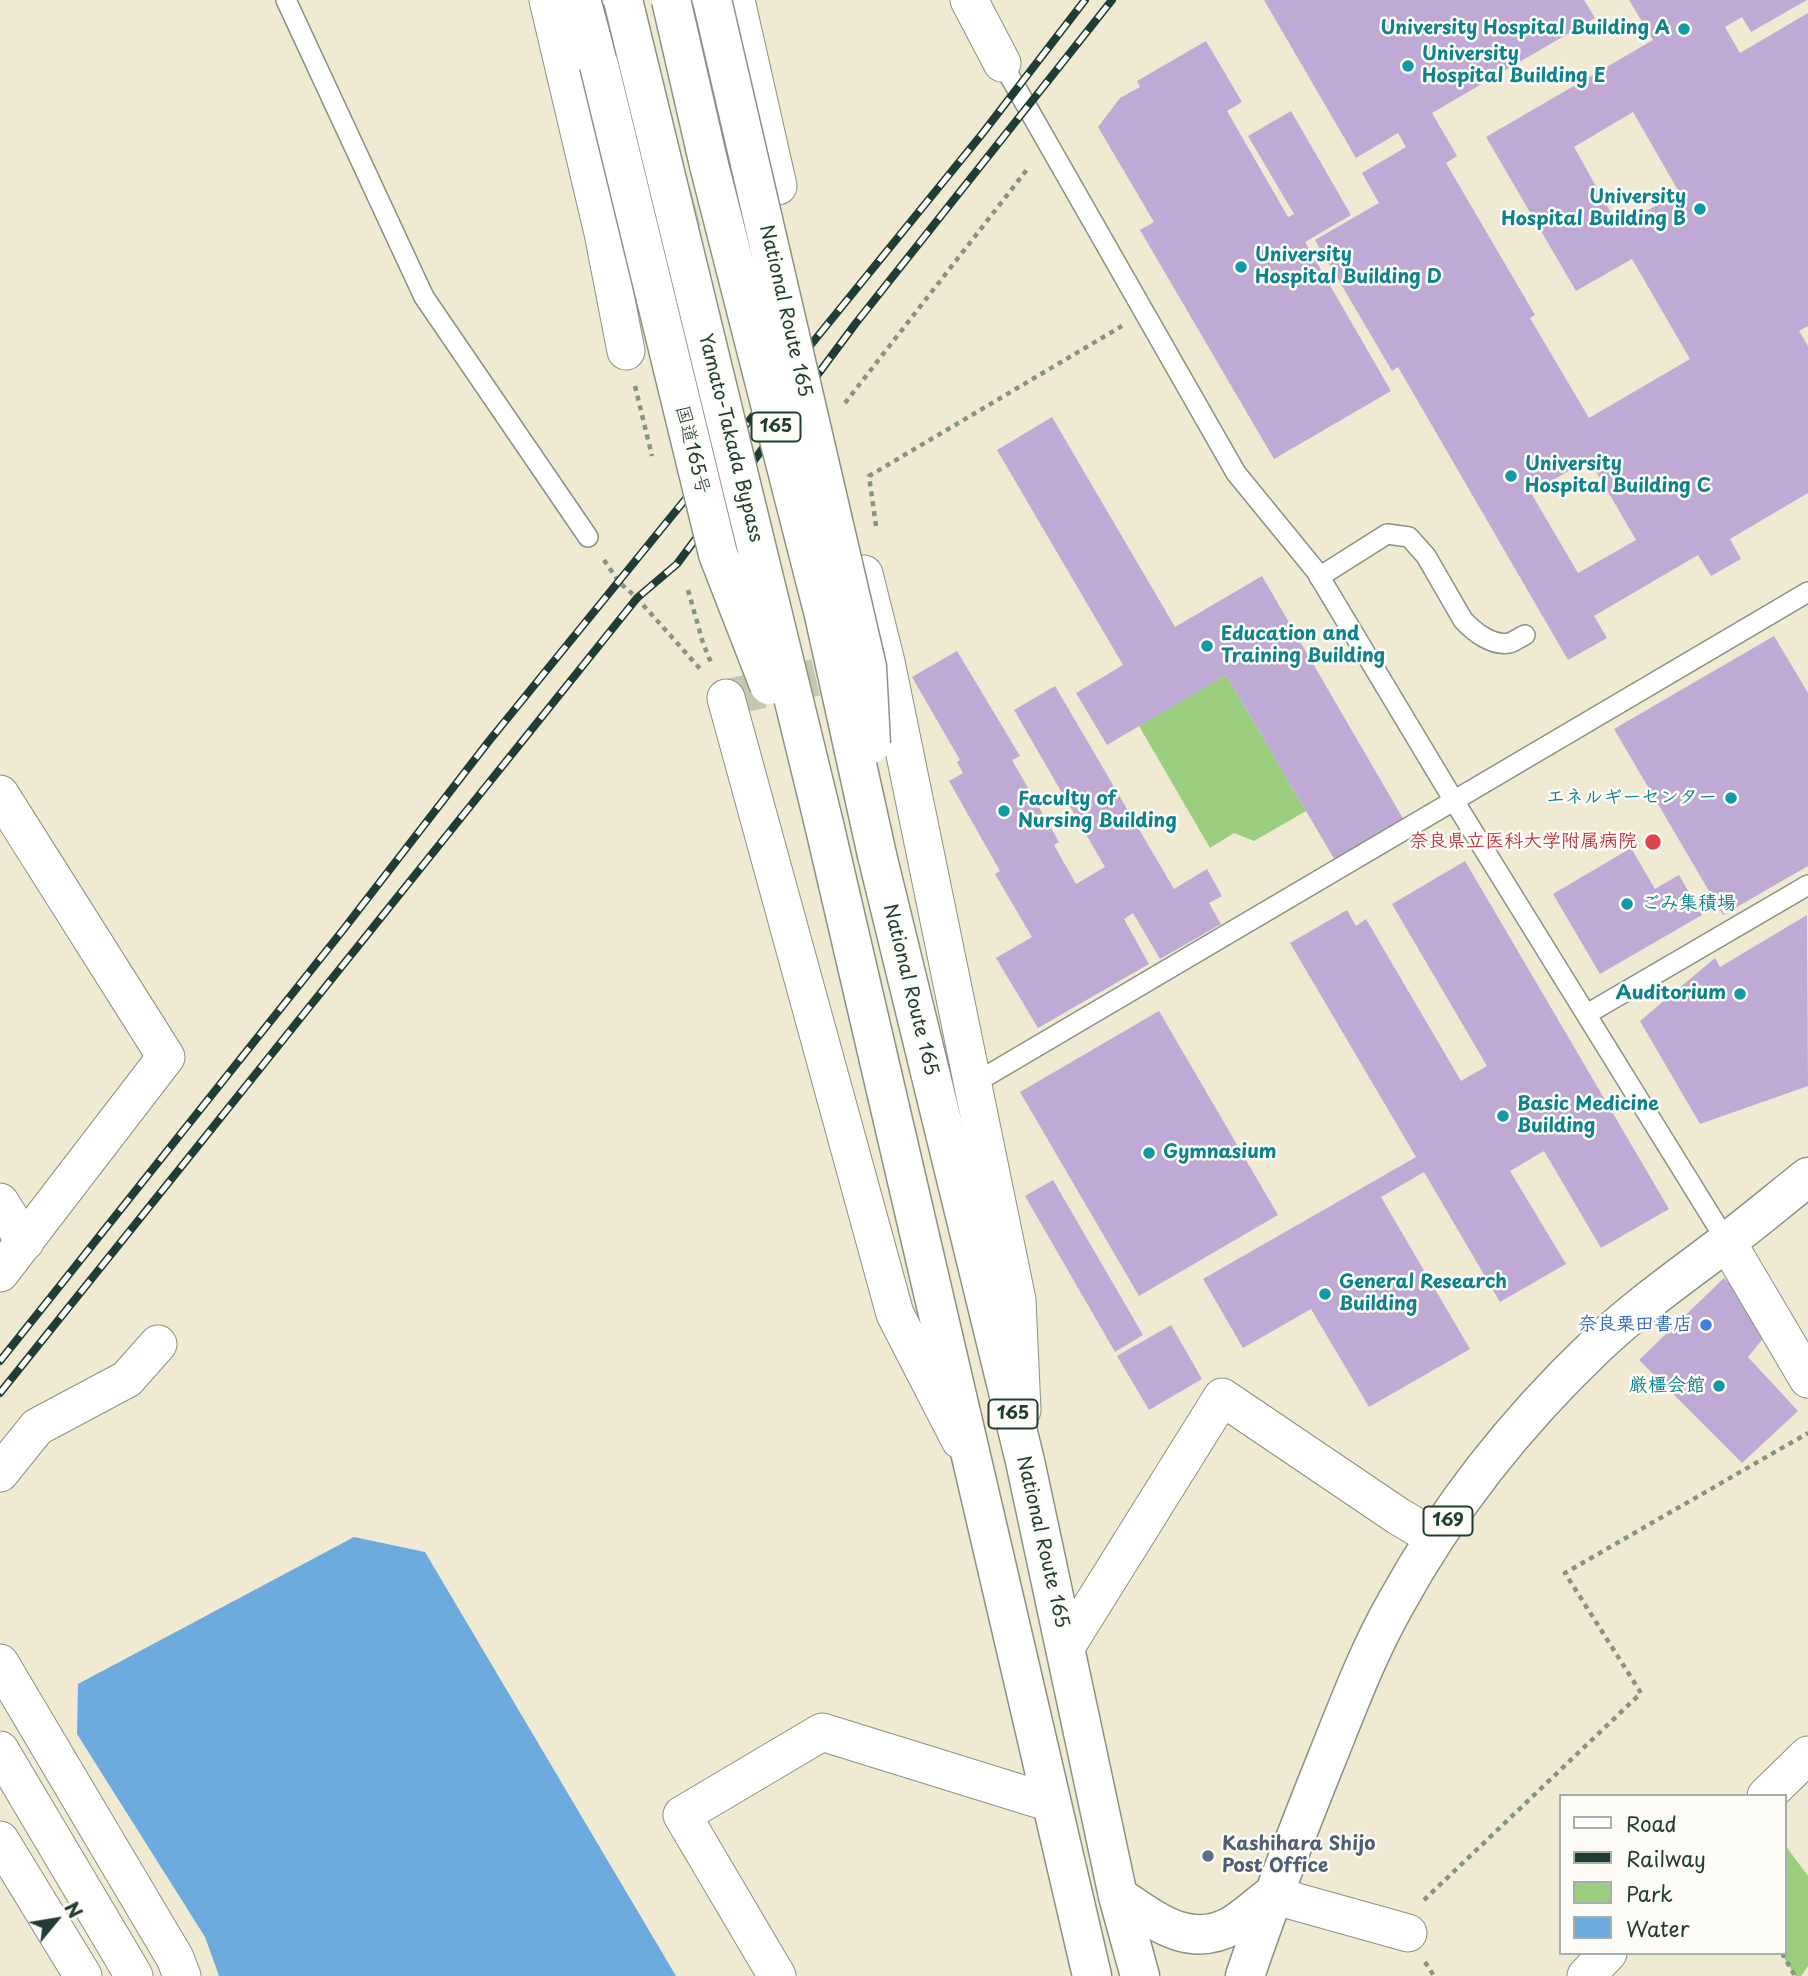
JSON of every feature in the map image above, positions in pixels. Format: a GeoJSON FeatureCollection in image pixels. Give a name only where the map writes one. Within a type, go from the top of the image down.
{"type":"FeatureCollection","features":[{"type":"Feature","properties":{"kind":"highway","name":"国道165号"},"geometry":{"type":"LineString","coordinates":[[581,0],[718,554],[824,824]]}},
{"type":"Feature","properties":{"kind":"highway","name":"Yamato-Takada Bypass"},"geometry":{"type":"LineString","coordinates":[[623,0],[824,824],[976,1472]]}},
{"type":"Feature","properties":{"kind":"highway","name":"165"},"geometry":{"type":"LineString","coordinates":[[671,0],[709,165],[824,615],[877,855]]}},
{"type":"Feature","properties":{"kind":"highway","name":"National Route 165"},"geometry":{"type":"LineString","coordinates":[[712,0],[867,667],[877,855],[1025,1461],[1118,1896],[1140,1976]]}},
{"type":"Feature","properties":{"kind":"highway","name":"169"},"geometry":{"type":"LineString","coordinates":[[1245,1976],[1272,1895],[1357,1685],[1395,1604],[1436,1538],[1516,1431],[1563,1378],[1651,1296],[1727,1242],[1808,1177]]}},
{"type":"Feature","properties":{"kind":"highway","name":"165"},"geometry":{"type":"LineString","coordinates":[[976,1472],[1092,1976]]}},
{"type":"Feature","properties":{"kind":"highway"},"geometry":{"type":"LineString","coordinates":[[1118,1896],[1164,1927],[1199,1936],[1232,1926],[1272,1895]]}},
{"type":"Feature","properties":{"kind":"street"},"geometry":{"type":"LineString","coordinates":[[548,0],[603,233],[626,351]]}},
{"type":"Feature","properties":{"kind":"street"},"geometry":{"type":"LineString","coordinates":[[736,0],[778,186]]}},
{"type":"Feature","properties":{"kind":"street"},"geometry":{"type":"LineString","coordinates":[[969,0],[1002,63]]}},
{"type":"Feature","properties":{"kind":"street"},"geometry":{"type":"LineString","coordinates":[[844,491],[886,662],[1017,1300],[1025,1461]]}},
{"type":"Feature","properties":{"kind":"street"},"geometry":{"type":"LineString","coordinates":[[726,698],[895,1314],[976,1472]]}},
{"type":"Feature","properties":{"kind":"street"},"geometry":{"type":"LineString","coordinates":[[0,794],[166,1057],[0,1273]]}},
{"type":"Feature","properties":{"kind":"street"},"geometry":{"type":"LineString","coordinates":[[0,1202],[25,1242]]}},
{"type":"Feature","properties":{"kind":"street"},"geometry":{"type":"LineString","coordinates":[[1727,1242],[1808,1379]]}},
{"type":"Feature","properties":{"kind":"street"},"geometry":{"type":"LineString","coordinates":[[0,1473],[37,1427],[127,1379],[158,1344]]}},
{"type":"Feature","properties":{"kind":"street"},"geometry":{"type":"LineString","coordinates":[[1066,1647],[1222,1397],[1398,1516],[1436,1538]]}},
{"type":"Feature","properties":{"kind":"street"},"geometry":{"type":"LineString","coordinates":[[0,1663],[168,1946],[182,1976]]}},
{"type":"Feature","properties":{"kind":"street"},"geometry":{"type":"LineString","coordinates":[[777,1976],[682,1815],[822,1732],[1051,1804]]}},
{"type":"Feature","properties":{"kind":"street"},"geometry":{"type":"LineString","coordinates":[[0,1750],[134,1976]]}},
{"type":"Feature","properties":{"kind":"street"},"geometry":{"type":"LineString","coordinates":[[1768,1794],[1808,1755]]}},
{"type":"Feature","properties":{"kind":"street"},"geometry":{"type":"LineString","coordinates":[[0,1840],[83,1976]]}},
{"type":"Feature","properties":{"kind":"street"},"geometry":{"type":"LineString","coordinates":[[1272,1895],[1415,1917]]}},
{"type":"Feature","properties":{"kind":"street"},"geometry":{"type":"LineString","coordinates":[[1586,1976],[1606,1955]]}},
{"type":"Feature","properties":{"kind":"lane"},"geometry":{"type":"LineString","coordinates":[[286,0],[424,297],[588,537]]}},
{"type":"Feature","properties":{"kind":"lane"},"geometry":{"type":"LineString","coordinates":[[1002,63],[1236,473],[1319,577],[1727,1242]]}},
{"type":"Feature","properties":{"kind":"lane"},"geometry":{"type":"LineString","coordinates":[[1319,577],[1387,534],[1409,537],[1426,556],[1470,628],[1490,640],[1510,643],[1525,635]]}},
{"type":"Feature","properties":{"kind":"lane"},"geometry":{"type":"LineString","coordinates":[[973,1083],[1808,593]]}},
{"type":"Feature","properties":{"kind":"lane"},"geometry":{"type":"LineString","coordinates":[[1587,1014],[1808,885]]}},
{"type":"Feature","properties":{"kind":"path"},"geometry":{"type":"LineString","coordinates":[[839,411],[1048,141]]}},
{"type":"Feature","properties":{"kind":"path"},"geometry":{"type":"LineString","coordinates":[[857,542],[877,531],[869,476],[1145,312]]}},
{"type":"Feature","properties":{"kind":"path"},"geometry":{"type":"LineString","coordinates":[[588,537],[619,582],[637,597],[726,698]]}},
{"type":"Feature","properties":{"kind":"path"},"geometry":{"type":"LineString","coordinates":[[686,582],[703,643]]}},
{"type":"Feature","properties":{"kind":"path"},"geometry":{"type":"LineString","coordinates":[[1415,1917],[1641,1693],[1565,1573],[1808,1433]]}},
{"type":"Feature","properties":{"kind":"path"},"geometry":{"type":"LineString","coordinates":[[1783,1955],[1795,1976]]}},
{"type":"Feature","properties":{"kind":"green space"},"geometry":{"type":"Polygon","coordinates":[[[1226,675],[1306,811],[1254,841],[1234,833],[1210,848],[1139,726],[1226,675]]]}},
{"type":"Feature","properties":{"kind":"green space"},"geometry":{"type":"Polygon","coordinates":[[[1787,1848],[1808,1876],[1808,1966],[1801,1976],[1795,1976],[1782,1955],[1787,1955],[1787,1848]]]}},
{"type":"Feature","properties":{"kind":"water"},"geometry":{"type":"Polygon","coordinates":[[[354,1537],[425,1552],[676,1976],[219,1976],[205,1937],[77,1734],[78,1684],[354,1537]]]}},
{"type":"Feature","properties":{"kind":"building"},"geometry":{"type":"Polygon","coordinates":[[[1264,0],[1584,0],[1595,18],[1432,113],[1457,156],[1446,163],[1535,315],[1530,318],[1589,418],[1690,359],[1632,259],[1576,291],[1486,137],[1653,40],[1629,0],[1807,0],[1751,32],[1742,17],[1725,27],[1740,53],[1808,13],[1808,326],[1799,331],[1808,346],[1808,493],[1730,539],[1741,559],[1711,576],[1698,555],[1594,616],[1607,638],[1568,660],[1398,367],[1392,371],[1315,240],[1379,203],[1362,173],[1406,147],[1398,133],[1356,158],[1264,0]],[[1633,112],[1574,147],[1619,227],[1679,192],[1633,112]],[[1589,459],[1531,493],[1578,573],[1636,540],[1589,459]]]}},
{"type":"Feature","properties":{"kind":"building","name":"University Hospital Building D"},"geometry":{"type":"Polygon","coordinates":[[[1206,41],[1242,102],[1227,111],[1288,217],[1294,214],[1248,136],[1291,111],[1351,215],[1305,242],[1391,391],[1274,459],[1140,230],[1154,222],[1098,127],[1120,98],[1140,87],[1137,81],[1206,41]]]}},
{"type":"Feature","properties":{"kind":"building","name":"Education and Training Building"},"geometry":{"type":"Polygon","coordinates":[[[1052,417],[1175,627],[1262,576],[1405,822],[1336,862],[1226,675],[1107,745],[1076,693],[1123,665],[997,450],[1052,417]]]}},
{"type":"Feature","properties":{"kind":"building","name":"エネルギーセンター"},"geometry":{"type":"Polygon","coordinates":[[[1774,636],[1808,693],[1808,866],[1723,915],[1614,729],[1774,636]]]}},
{"type":"Feature","properties":{"kind":"building","name":"Faculty of Nursing Building"},"geometry":{"type":"Polygon","coordinates":[[[957,651],[1020,756],[1012,760],[1059,842],[1054,845],[1076,884],[1105,867],[1014,710],[1055,686],[1174,889],[1207,869],[1222,896],[1209,903],[1221,924],[1160,959],[1133,913],[1124,919],[1149,964],[1038,1028],[996,958],[1032,937],[995,874],[1000,871],[949,781],[963,773],[957,762],[960,760],[912,677],[957,651]]]}},
{"type":"Feature","properties":{"kind":"building","name":"ごみ集積場"},"geometry":{"type":"Polygon","coordinates":[[[1631,848],[1655,889],[1679,875],[1702,915],[1600,974],[1553,894],[1631,848]]]}},
{"type":"Feature","properties":{"kind":"building","name":"Basic Medicine Building"},"geometry":{"type":"Polygon","coordinates":[[[1465,861],[1669,1209],[1601,1248],[1544,1151],[1510,1171],[1566,1264],[1500,1302],[1424,1172],[1381,1197],[1470,1349],[1369,1407],[1311,1309],[1243,1348],[1203,1279],[1416,1157],[1290,943],[1347,910],[1356,926],[1366,919],[1461,1081],[1487,1066],[1392,904],[1465,861]]]}},
{"type":"Feature","properties":{"kind":"building","name":"Auditorium"},"geometry":{"type":"Polygon","coordinates":[[[1807,915],[1808,1086],[1700,1124],[1640,1021],[1715,958],[1720,967],[1807,915]]]}},
{"type":"Feature","properties":{"kind":"building","name":"Gymnasium"},"geometry":{"type":"Polygon","coordinates":[[[1159,1011],[1278,1215],[1139,1296],[1020,1092],[1159,1011]]]}},
{"type":"Feature","properties":{"kind":"building"},"geometry":{"type":"Polygon","coordinates":[[[1053,1180],[1143,1335],[1115,1352],[1025,1196],[1053,1180]]]}},
{"type":"Feature","properties":{"kind":"building","name":"厳橿会館"},"geometry":{"type":"Polygon","coordinates":[[[1724,1278],[1771,1329],[1748,1357],[1798,1411],[1742,1463],[1639,1360],[1724,1278]]]}},
{"type":"Feature","properties":{"kind":"building"},"geometry":{"type":"Polygon","coordinates":[[[1171,1325],[1202,1379],[1149,1410],[1117,1356],[1171,1325]]]}},
{"type":"Feature","properties":{"kind":"tunnel"},"geometry":{"type":"LineString","coordinates":[[607,232],[778,186]]}},
{"type":"Feature","properties":{"kind":"tunnel"},"geometry":{"type":"LineString","coordinates":[[726,698],[865,666]]}},
{"type":"Feature","properties":{"kind":"railway"},"geometry":{"type":"LineString","coordinates":[[0,1361],[343,930],[489,741],[982,134],[1085,0]]}},
{"type":"Feature","properties":{"kind":"railway"},"geometry":{"type":"LineString","coordinates":[[0,1393],[637,598],[677,564],[856,323],[1112,0]]}},
{"type":"Feature","properties":{"kind":"place","name":"University Hospital Building A"},"geometry":{"type":"Point","coordinates":[1684,29]}},
{"type":"Feature","properties":{"kind":"place","name":"University Hospital Building E"},"geometry":{"type":"Point","coordinates":[1408,66]}},
{"type":"Feature","properties":{"kind":"place","name":"University Hospital Building B"},"geometry":{"type":"Point","coordinates":[1700,209]}},
{"type":"Feature","properties":{"kind":"place","name":"University Hospital Building D"},"geometry":{"type":"Point","coordinates":[1241,267]}},
{"type":"Feature","properties":{"kind":"place","name":"University Hospital Building C"},"geometry":{"type":"Point","coordinates":[1511,476]}},
{"type":"Feature","properties":{"kind":"place","name":"Education and Training Building"},"geometry":{"type":"Point","coordinates":[1207,646]}},
{"type":"Feature","properties":{"kind":"place","name":"エネルギーセンター"},"geometry":{"type":"Point","coordinates":[1731,798]}},
{"type":"Feature","properties":{"kind":"place","name":"Faculty of Nursing Building"},"geometry":{"type":"Point","coordinates":[1004,811]}},
{"type":"Feature","properties":{"kind":"place","name":"奈良県立医科大学附属病院"},"geometry":{"type":"Point","coordinates":[1653,842]}},
{"type":"Feature","properties":{"kind":"place","name":"ごみ集積場"},"geometry":{"type":"Point","coordinates":[1627,904]}},
{"type":"Feature","properties":{"kind":"place","name":"Auditorium"},"geometry":{"type":"Point","coordinates":[1740,994]}},
{"type":"Feature","properties":{"kind":"place","name":"Basic Medicine Building"},"geometry":{"type":"Point","coordinates":[1503,1116]}},
{"type":"Feature","properties":{"kind":"place","name":"Gymnasium"},"geometry":{"type":"Point","coordinates":[1149,1153]}},
{"type":"Feature","properties":{"kind":"place","name":"General Research Building"},"geometry":{"type":"Point","coordinates":[1325,1294]}},
{"type":"Feature","properties":{"kind":"place","name":"奈良栗田書店"},"geometry":{"type":"Point","coordinates":[1706,1325]}},
{"type":"Feature","properties":{"kind":"place","name":"厳橿会館"},"geometry":{"type":"Point","coordinates":[1719,1386]}},
{"type":"Feature","properties":{"kind":"place","name":"Kashihara Shijo Post Office"},"geometry":{"type":"Point","coordinates":[1208,1856]}}]}
